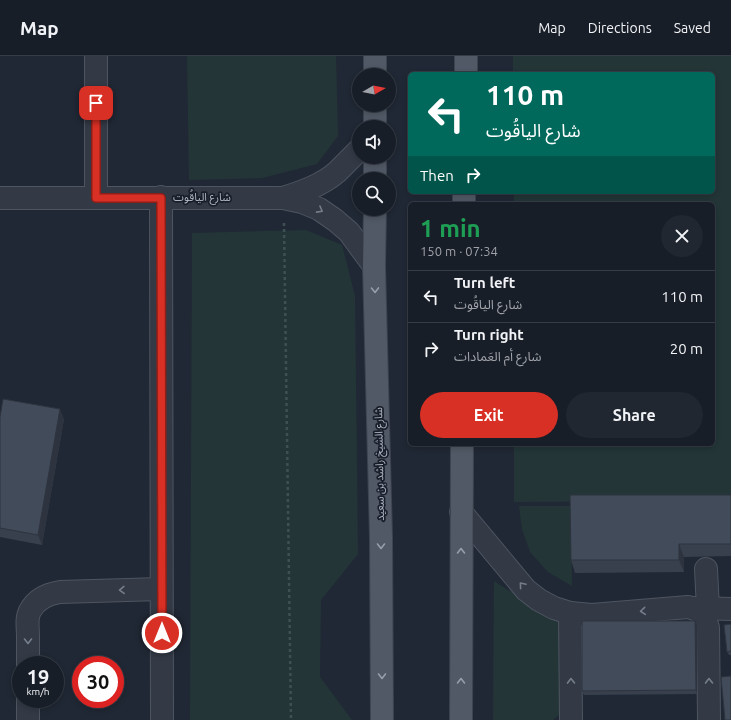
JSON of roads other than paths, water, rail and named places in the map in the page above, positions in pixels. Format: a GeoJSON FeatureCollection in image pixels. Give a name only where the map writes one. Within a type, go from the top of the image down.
{"type":"FeatureCollection","features":[{"type":"Feature","properties":{"kind":"main road"},"geometry":{"type":"LineString","coordinates":[[375,56],[375,68]]}},
{"type":"Feature","properties":{"kind":"main road"},"geometry":{"type":"LineString","coordinates":[[466,56],[466,72]]}},
{"type":"Feature","properties":{"kind":"main road","name":"شارع الشيخ راشد بن سعيد"},"geometry":{"type":"LineString","coordinates":[[375,216],[374,266],[381,538],[382,720]]}},
{"type":"Feature","properties":{"kind":"main road"},"geometry":{"type":"LineString","coordinates":[[461,720],[462,446]]}},
{"type":"Feature","properties":{"kind":"street"},"geometry":{"type":"LineString","coordinates":[[96,56],[96,198]]}},
{"type":"Feature","properties":{"kind":"street","name":"شارع الياقُوت"},"geometry":{"type":"LineString","coordinates":[[283,198],[302,192],[318,184],[336,173],[352,157]]}},
{"type":"Feature","properties":{"kind":"street","name":"شارع الياقُوت"},"geometry":{"type":"LineString","coordinates":[[0,198],[283,198],[302,202],[319,209],[335,220],[349,232],[374,266]]}},
{"type":"Feature","properties":{"kind":"street"},"geometry":{"type":"LineString","coordinates":[[161,198],[162,720]]}},
{"type":"Feature","properties":{"kind":"street"},"geometry":{"type":"LineString","coordinates":[[461,512],[526,590],[539,600],[554,608],[570,613],[592,615],[688,607],[731,609]]}},
{"type":"Feature","properties":{"kind":"street"},"geometry":{"type":"LineString","coordinates":[[706,569],[701,612],[706,619],[708,628],[709,720]]}},
{"type":"Feature","properties":{"kind":"street"},"geometry":{"type":"LineString","coordinates":[[28,656],[29,612],[35,603],[43,597],[51,593],[60,592],[161,589]]}},
{"type":"Feature","properties":{"kind":"street"},"geometry":{"type":"LineString","coordinates":[[570,613],[572,720]]}},
{"type":"Feature","properties":{"kind":"street"},"geometry":{"type":"LineString","coordinates":[[28,708],[28,720]]}}]}
